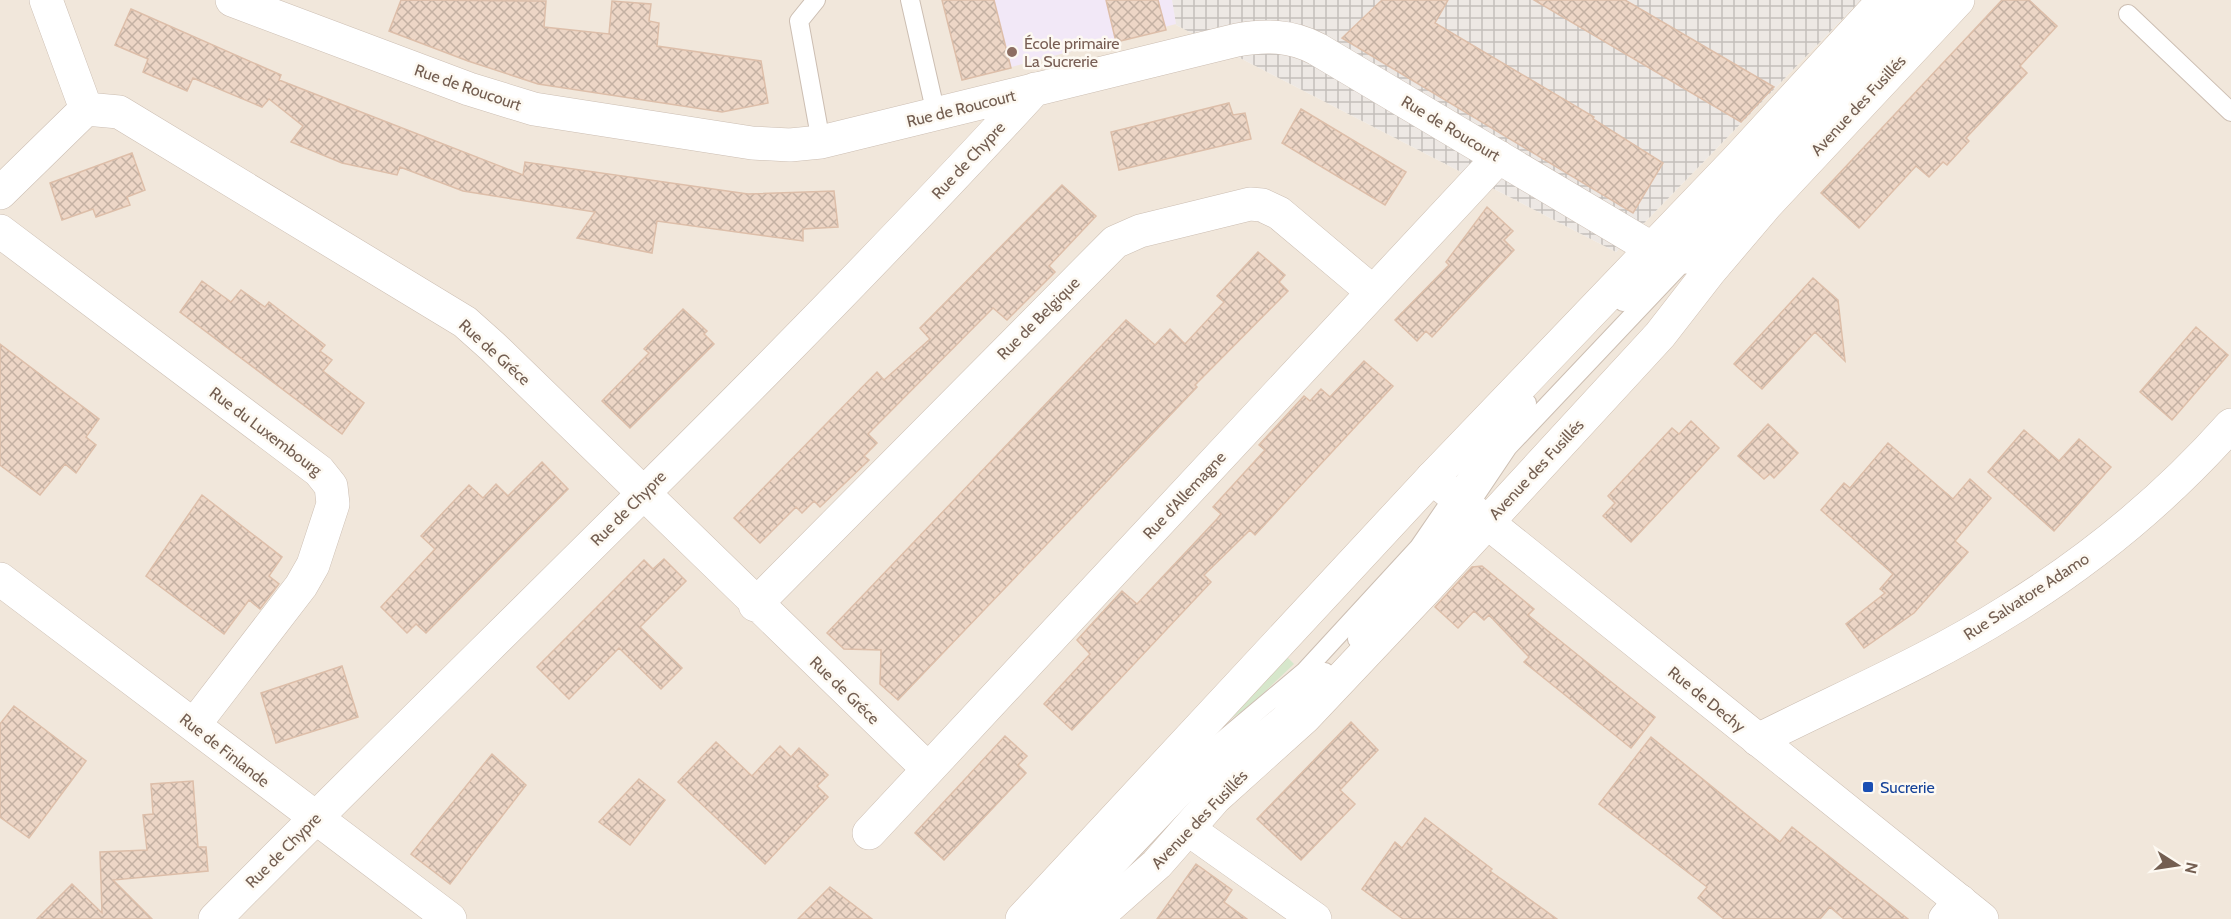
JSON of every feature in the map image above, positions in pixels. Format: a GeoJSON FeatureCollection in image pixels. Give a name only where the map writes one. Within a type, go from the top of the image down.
{"type":"FeatureCollection","features":[{"type":"Feature","properties":{"kind":"street"},"geometry":{"type":"LineString","coordinates":[[0,193],[86,110],[46,0]]}},
{"type":"Feature","properties":{"kind":"street","name":"Rue de Roucourt"},"geometry":{"type":"LineString","coordinates":[[232,0],[469,89],[534,109],[752,143],[790,145],[821,142],[1237,40],[1264,36],[1292,39],[1317,49],[1499,157],[1670,254]]}},
{"type":"Feature","properties":{"kind":"street","name":"Avenue des Fusillés"},"geometry":{"type":"LineString","coordinates":[[1095,919],[1157,864],[1215,798],[1316,705],[1460,501],[1884,0]]}},
{"type":"Feature","properties":{"kind":"street","name":"Avenue des Fusillés"},"geometry":{"type":"LineString","coordinates":[[1022,919],[1460,501],[1660,335],[1728,249],[1958,0]]}},
{"type":"Feature","properties":{"kind":"street","name":"Rue de Chypre"},"geometry":{"type":"LineString","coordinates":[[215,919],[314,818],[643,494],[961,169],[1035,89]]}},
{"type":"Feature","properties":{"kind":"street","name":"Rue de Gréce"},"geometry":{"type":"LineString","coordinates":[[86,110],[112,111],[133,119],[465,322],[755,605],[928,769]]}},
{"type":"Feature","properties":{"kind":"street","name":"Rue d'Allemagne"},"geometry":{"type":"LineString","coordinates":[[869,833],[1499,157]]}},
{"type":"Feature","properties":{"kind":"street","name":"Rue de Belgique"},"geometry":{"type":"LineString","coordinates":[[755,605],[1115,242],[1140,231],[1250,204],[1262,205],[1280,213],[1373,292]]}},
{"type":"Feature","properties":{"kind":"street","name":"Rue du Luxembourg"},"geometry":{"type":"LineString","coordinates":[[0,231],[319,471],[332,486],[333,504],[308,576],[194,725]]}},
{"type":"Feature","properties":{"kind":"street"},"geometry":{"type":"LineString","coordinates":[[1670,254],[1711,256],[1728,249]]}},
{"type":"Feature","properties":{"kind":"street","name":"Rue Salvatore Adamo"},"geometry":{"type":"LineString","coordinates":[[1758,740],[1947,646],[2009,611],[2135,520],[2197,463],[2231,425]]}},
{"type":"Feature","properties":{"kind":"street","name":"Rue de Dechy"},"geometry":{"type":"LineString","coordinates":[[1460,501],[1758,740],[1962,913]]}},
{"type":"Feature","properties":{"kind":"street","name":"Rue de Finlande"},"geometry":{"type":"LineString","coordinates":[[0,579],[450,919]]}},
{"type":"Feature","properties":{"kind":"street"},"geometry":{"type":"LineString","coordinates":[[1188,828],[1315,919]]}},
{"type":"Feature","properties":{"kind":"lane"},"geometry":{"type":"LineString","coordinates":[[816,0],[799,21],[821,142]]}},
{"type":"Feature","properties":{"kind":"lane"},"geometry":{"type":"LineString","coordinates":[[910,0],[936,114]]}},
{"type":"Feature","properties":{"kind":"lane"},"geometry":{"type":"LineString","coordinates":[[1047,919],[1180,776],[1304,672],[1508,447],[1670,254],[1911,0]]}},
{"type":"Feature","properties":{"kind":"lane"},"geometry":{"type":"LineString","coordinates":[[1670,254],[1931,0]]}},
{"type":"Feature","properties":{"kind":"lane"},"geometry":{"type":"LineString","coordinates":[[2128,14],[2231,112]]}},
{"type":"Feature","properties":{"kind":"lane"},"geometry":{"type":"LineString","coordinates":[[1067,919],[1185,794],[1281,715],[1318,680],[1432,558],[1460,501]]}},
{"type":"Feature","properties":{"kind":"shaded area"},"geometry":{"type":"Polygon","coordinates":[[[0,0],[1172,0],[1176,25],[1616,252],[1861,0],[2231,0],[2231,919],[0,919],[0,0]]]}},
{"type":"Feature","properties":{"kind":"shaded area","name":"École primaire La Sucrerie"},"geometry":{"type":"Polygon","coordinates":[[[942,0],[1172,0],[1176,24],[962,80],[942,0]]]}},
{"type":"Feature","properties":{"kind":"shaded area"},"geometry":{"type":"Polygon","coordinates":[[[1172,0],[1861,0],[1616,252],[1176,25],[1172,0]]]}},
{"type":"Feature","properties":{"kind":"green space"},"geometry":{"type":"Polygon","coordinates":[[[1283,653],[1294,664],[1252,704],[1231,719],[1283,653]]]}},
{"type":"Feature","properties":{"kind":"building"},"geometry":{"type":"Polygon","coordinates":[[[401,0],[546,1],[544,27],[609,34],[612,1],[651,4],[649,21],[659,23],[657,46],[761,61],[768,103],[722,112],[538,84],[389,31],[401,0]]]}},
{"type":"Feature","properties":{"kind":"building"},"geometry":{"type":"Polygon","coordinates":[[[942,0],[994,0],[1011,68],[962,80],[942,0]]]}},
{"type":"Feature","properties":{"kind":"building"},"geometry":{"type":"Polygon","coordinates":[[[1106,0],[1158,0],[1166,30],[1116,42],[1106,0]]]}},
{"type":"Feature","properties":{"kind":"building"},"geometry":{"type":"Polygon","coordinates":[[[1382,0],[1448,0],[1435,23],[1594,117],[1593,119],[1663,163],[1633,213],[1342,38],[1382,0]]]}},
{"type":"Feature","properties":{"kind":"building"},"geometry":{"type":"Polygon","coordinates":[[[1534,0],[1625,0],[1774,87],[1741,122],[1534,0]]]}},
{"type":"Feature","properties":{"kind":"building"},"geometry":{"type":"Polygon","coordinates":[[[2002,0],[2029,0],[2057,26],[2020,66],[2027,73],[1966,138],[1969,141],[1947,165],[1943,162],[1929,177],[1916,166],[1859,228],[1821,193],[2002,0]]]}},
{"type":"Feature","properties":{"kind":"building"},"geometry":{"type":"Polygon","coordinates":[[[131,9],[281,75],[279,80],[523,175],[525,162],[748,194],[834,191],[838,227],[803,229],[803,241],[657,221],[652,253],[577,238],[595,212],[463,191],[400,167],[397,175],[342,163],[291,142],[303,126],[269,99],[262,107],[193,78],[187,91],[143,72],[148,59],[115,45],[131,9]]]}},
{"type":"Feature","properties":{"kind":"building"},"geometry":{"type":"Polygon","coordinates":[[[1229,103],[1233,115],[1245,113],[1251,139],[1119,170],[1111,132],[1229,103]]]}},
{"type":"Feature","properties":{"kind":"building"},"geometry":{"type":"Polygon","coordinates":[[[1301,109],[1406,172],[1385,205],[1282,143],[1301,109]]]}},
{"type":"Feature","properties":{"kind":"building"},"geometry":{"type":"Polygon","coordinates":[[[132,153],[145,190],[127,197],[130,205],[96,217],[93,209],[62,220],[50,183],[132,153]]]}},
{"type":"Feature","properties":{"kind":"building"},"geometry":{"type":"Polygon","coordinates":[[[1062,185],[1096,216],[1049,266],[1055,272],[1007,320],[993,308],[868,434],[877,443],[864,456],[869,460],[820,507],[814,501],[802,513],[796,507],[760,543],[734,518],[877,372],[884,380],[930,339],[920,328],[1062,185]]]}},
{"type":"Feature","properties":{"kind":"building"},"geometry":{"type":"Polygon","coordinates":[[[1487,207],[1513,231],[1504,240],[1514,250],[1432,337],[1426,331],[1417,341],[1395,320],[1449,265],[1446,262],[1487,207]]]}},
{"type":"Feature","properties":{"kind":"building"},"geometry":{"type":"Polygon","coordinates":[[[1258,252],[1285,275],[1279,282],[1288,291],[1195,385],[1197,387],[898,700],[880,684],[881,650],[844,649],[827,633],[1126,320],[1155,345],[1170,329],[1185,344],[1224,302],[1217,296],[1258,252]]]}},
{"type":"Feature","properties":{"kind":"building"},"geometry":{"type":"Polygon","coordinates":[[[1813,278],[1838,300],[1845,361],[1815,332],[1762,389],[1734,364],[1813,278]]]}},
{"type":"Feature","properties":{"kind":"building"},"geometry":{"type":"Polygon","coordinates":[[[202,281],[231,302],[241,290],[265,307],[269,302],[325,345],[320,351],[332,360],[323,371],[364,403],[342,434],[180,312],[202,281]]]}},
{"type":"Feature","properties":{"kind":"building"},"geometry":{"type":"Polygon","coordinates":[[[683,309],[707,331],[704,334],[714,344],[630,428],[602,401],[649,353],[644,349],[683,309]]]}},
{"type":"Feature","properties":{"kind":"building"},"geometry":{"type":"Polygon","coordinates":[[[2196,327],[2228,355],[2172,420],[2140,392],[2196,327]]]}},
{"type":"Feature","properties":{"kind":"building"},"geometry":{"type":"Polygon","coordinates":[[[0,344],[99,419],[86,437],[96,445],[76,473],[65,464],[40,495],[0,465],[0,344]]]}},
{"type":"Feature","properties":{"kind":"building"},"geometry":{"type":"Polygon","coordinates":[[[1364,361],[1393,386],[1255,535],[1250,530],[1204,575],[1211,582],[1072,730],[1044,704],[1090,654],[1077,640],[1122,591],[1137,604],[1217,519],[1221,514],[1213,507],[1265,450],[1259,445],[1304,396],[1310,401],[1321,389],[1330,397],[1364,361]]]}},
{"type":"Feature","properties":{"kind":"building"},"geometry":{"type":"Polygon","coordinates":[[[1691,421],[1719,448],[1631,542],[1603,516],[1615,503],[1608,496],[1672,428],[1679,434],[1691,421]]]}},
{"type":"Feature","properties":{"kind":"building"},"geometry":{"type":"Polygon","coordinates":[[[1768,424],[1798,453],[1774,478],[1770,474],[1764,479],[1738,456],[1768,424]]]}},
{"type":"Feature","properties":{"kind":"building"},"geometry":{"type":"Polygon","coordinates":[[[2024,430],[2059,461],[2079,439],[2111,467],[2054,531],[1988,472],[2024,430]]]}},
{"type":"Feature","properties":{"kind":"building"},"geometry":{"type":"Polygon","coordinates":[[[1888,443],[1953,499],[1970,479],[1991,498],[1955,541],[1968,552],[1914,613],[1864,648],[1846,624],[1885,593],[1880,589],[1893,574],[1821,510],[1844,483],[1850,488],[1888,443]]]}},
{"type":"Feature","properties":{"kind":"building"},"geometry":{"type":"Polygon","coordinates":[[[542,462],[568,489],[426,633],[416,624],[407,633],[381,607],[435,549],[421,536],[469,485],[483,498],[496,484],[508,496],[542,462]]]}},
{"type":"Feature","properties":{"kind":"building"},"geometry":{"type":"Polygon","coordinates":[[[202,495],[282,557],[269,576],[279,584],[260,609],[249,600],[224,634],[146,576],[202,495]]]}},
{"type":"Feature","properties":{"kind":"building"},"geometry":{"type":"Polygon","coordinates":[[[664,559],[686,581],[640,627],[682,668],[661,689],[619,648],[569,699],[537,667],[644,560],[653,569],[664,559]]]}},
{"type":"Feature","properties":{"kind":"building"},"geometry":{"type":"Polygon","coordinates":[[[1482,566],[1534,609],[1528,615],[1655,717],[1631,748],[1524,662],[1529,657],[1489,615],[1484,620],[1474,611],[1458,628],[1435,607],[1472,567],[1482,566]]]}},
{"type":"Feature","properties":{"kind":"building"},"geometry":{"type":"Polygon","coordinates":[[[342,666],[358,717],[276,743],[261,693],[342,666]]]}},
{"type":"Feature","properties":{"kind":"building"},"geometry":{"type":"Polygon","coordinates":[[[14,706],[86,761],[29,838],[0,817],[0,724],[14,706]]]}},
{"type":"Feature","properties":{"kind":"building"},"geometry":{"type":"Polygon","coordinates":[[[1351,722],[1378,750],[1340,790],[1355,804],[1301,860],[1257,819],[1351,722]]]}},
{"type":"Feature","properties":{"kind":"building"},"geometry":{"type":"Polygon","coordinates":[[[1005,736],[1027,756],[1018,765],[1026,773],[944,860],[915,833],[1005,736]]]}},
{"type":"Feature","properties":{"kind":"building"},"geometry":{"type":"Polygon","coordinates":[[[1651,737],[1780,842],[1792,827],[1908,919],[1844,919],[1830,907],[1820,919],[1724,919],[1698,898],[1707,887],[1599,804],[1651,737]]]}},
{"type":"Feature","properties":{"kind":"building"},"geometry":{"type":"Polygon","coordinates":[[[716,742],[752,776],[780,746],[791,757],[799,748],[828,775],[817,786],[828,797],[765,864],[678,782],[716,742]]]}},
{"type":"Feature","properties":{"kind":"building"},"geometry":{"type":"Polygon","coordinates":[[[492,754],[526,785],[450,884],[411,854],[492,754]]]}},
{"type":"Feature","properties":{"kind":"building"},"geometry":{"type":"Polygon","coordinates":[[[639,779],[665,800],[630,845],[599,822],[639,779]]]}},
{"type":"Feature","properties":{"kind":"building"},"geometry":{"type":"Polygon","coordinates":[[[193,781],[198,847],[206,847],[208,871],[113,880],[152,919],[37,919],[72,884],[102,913],[100,852],[147,850],[143,815],[153,814],[151,784],[193,781]]]}},
{"type":"Feature","properties":{"kind":"building"},"geometry":{"type":"Polygon","coordinates":[[[1425,818],[1492,869],[1490,871],[1557,919],[1403,919],[1362,889],[1395,842],[1402,848],[1425,818]]]}},
{"type":"Feature","properties":{"kind":"building"},"geometry":{"type":"Polygon","coordinates":[[[1196,864],[1232,890],[1224,902],[1247,919],[1157,919],[1196,864]]]}},
{"type":"Feature","properties":{"kind":"building"},"geometry":{"type":"Polygon","coordinates":[[[830,887],[872,919],[798,919],[830,887]]]}},
{"type":"Feature","properties":{"kind":"place","name":"École primaire La Sucrerie"},"geometry":{"type":"Point","coordinates":[1012,52]}},
{"type":"Feature","properties":{"kind":"place","name":"Sucrerie"},"geometry":{"type":"Point","coordinates":[1868,787]}}]}
